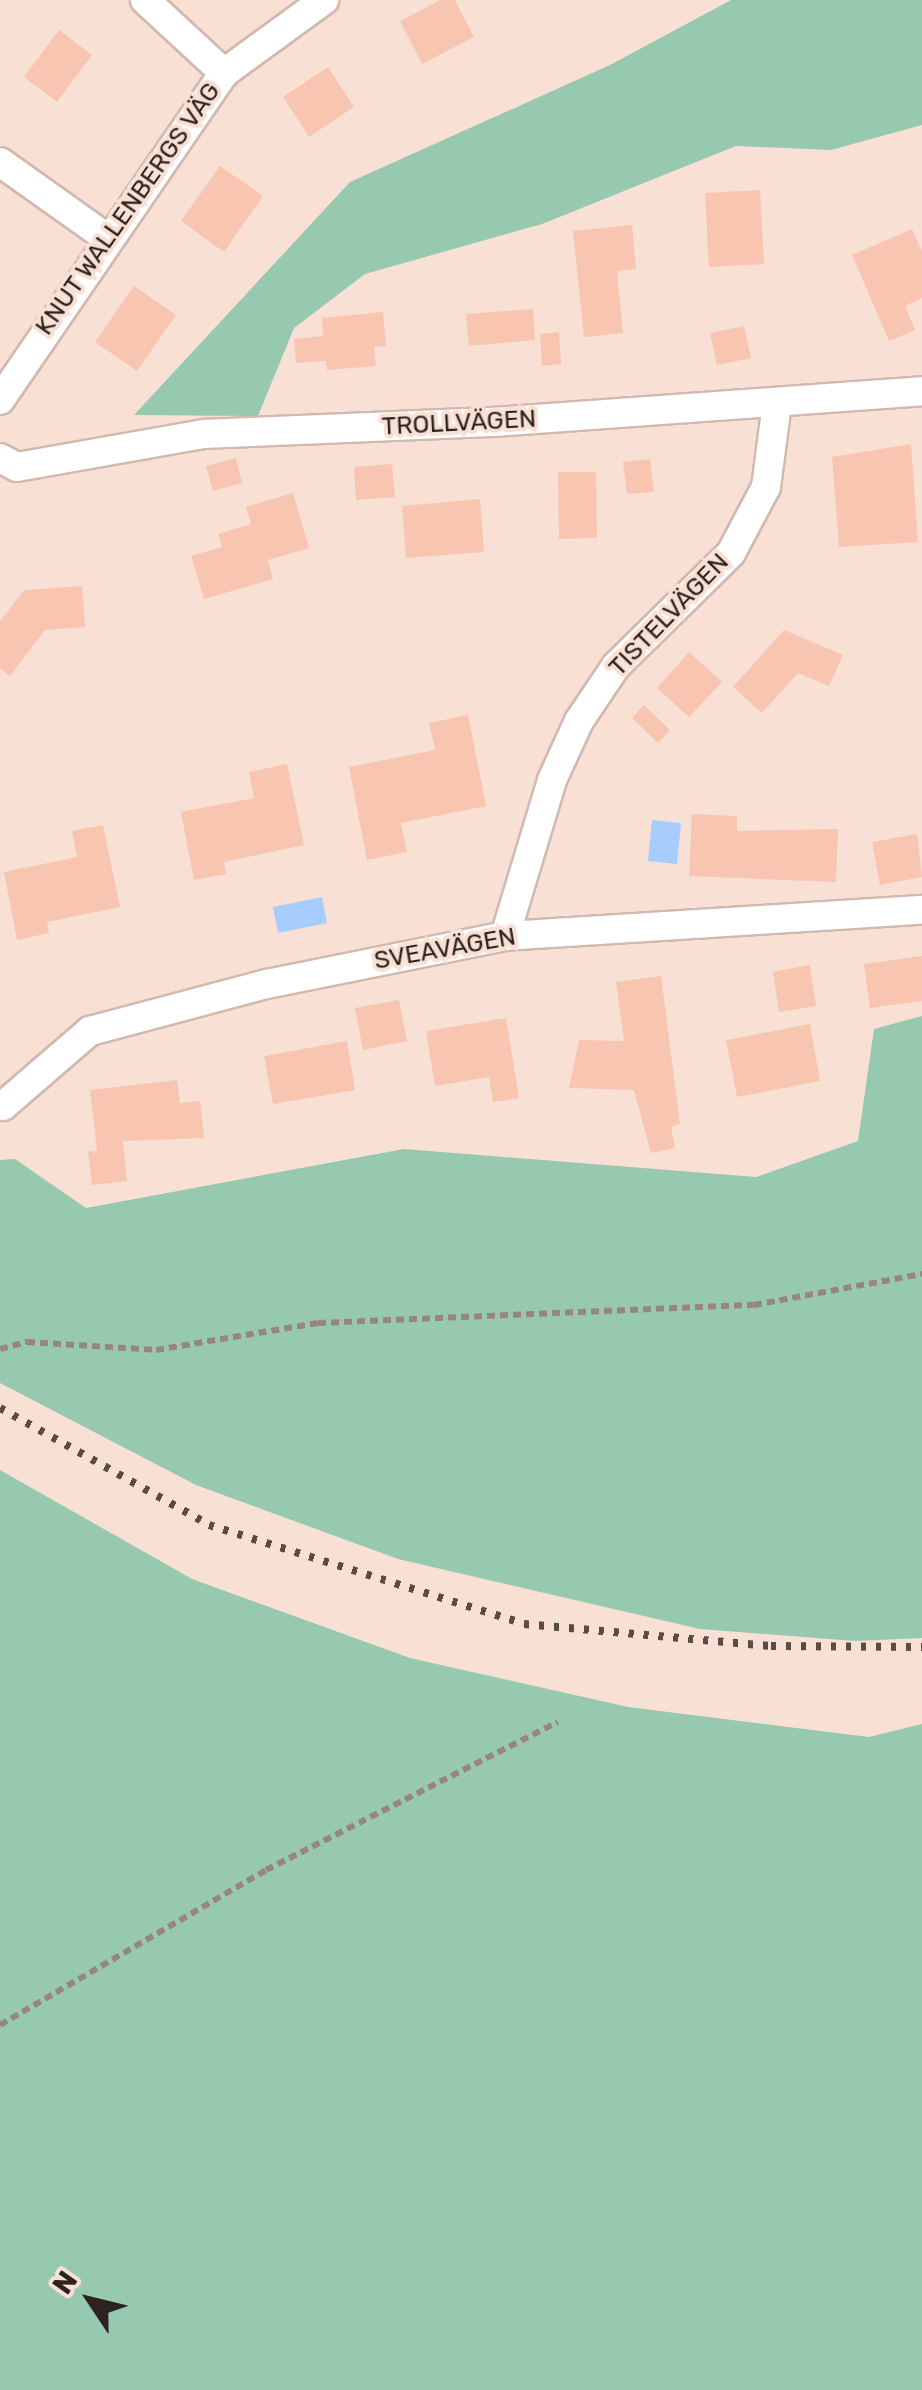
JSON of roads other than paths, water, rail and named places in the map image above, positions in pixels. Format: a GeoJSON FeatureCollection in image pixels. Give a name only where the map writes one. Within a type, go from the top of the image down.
{"type":"FeatureCollection","features":[{"type":"Feature","properties":{"kind":"street"},"geometry":{"type":"LineString","coordinates":[[145,0],[224,73]]}},
{"type":"Feature","properties":{"kind":"street","name":"KNUT WALLENBERGS VÄG"},"geometry":{"type":"LineString","coordinates":[[0,400],[107,238],[224,73],[324,0]]}},
{"type":"Feature","properties":{"kind":"street"},"geometry":{"type":"LineString","coordinates":[[0,162],[107,238]]}},
{"type":"Feature","properties":{"kind":"street","name":"TROLLVÄGEN"},"geometry":{"type":"LineString","coordinates":[[0,458],[17,467],[205,434],[922,392]]}},
{"type":"Feature","properties":{"kind":"street","name":"TISTELVÄGEN"},"geometry":{"type":"LineString","coordinates":[[505,936],[552,780],[580,722],[616,666],[730,553],[766,488],[778,403]]}},
{"type":"Feature","properties":{"kind":"street","name":"SVEAVÄGEN"},"geometry":{"type":"LineString","coordinates":[[4,1106],[90,1031],[266,984],[505,936],[922,910]]}},
{"type":"Feature","properties":{"kind":"water"},"geometry":{"type":"Polygon","coordinates":[[[652,820],[681,823],[677,864],[648,861],[652,820]]]}},
{"type":"Feature","properties":{"kind":"water"},"geometry":{"type":"Polygon","coordinates":[[[322,897],[327,923],[278,933],[273,907],[322,897]]]}},
{"type":"Feature","properties":{"kind":"railway"},"geometry":{"type":"LineString","coordinates":[[0,1408],[209,1525],[524,1624],[771,1646],[922,1647]]}}]}
